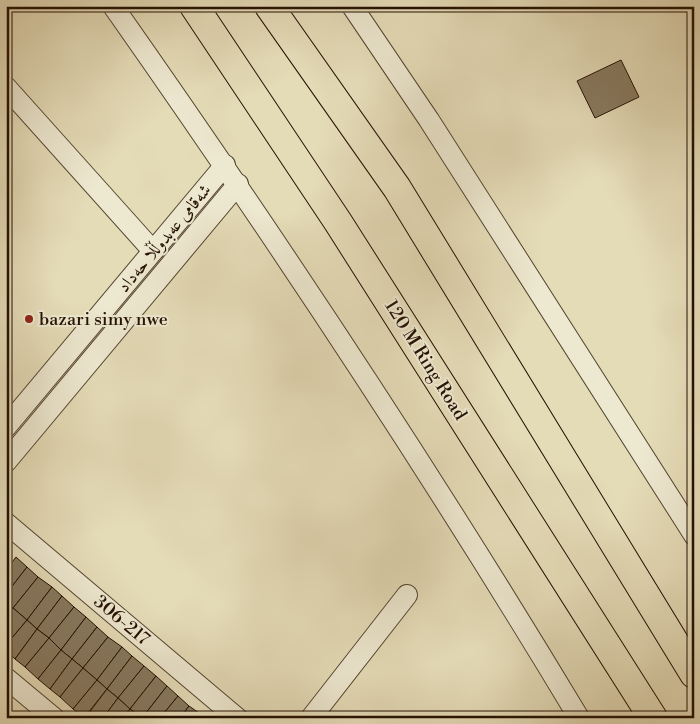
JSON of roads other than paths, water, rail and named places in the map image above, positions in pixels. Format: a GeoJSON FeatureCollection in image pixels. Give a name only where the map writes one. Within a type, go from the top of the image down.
{"type":"FeatureCollection","features":[{"type":"Feature","properties":{"kind":"highway","name":"120 M Ring Road"},"geometry":{"type":"LineString","coordinates":[[194,6],[338,222],[653,718]]}},
{"type":"Feature","properties":{"kind":"highway"},"geometry":{"type":"LineString","coordinates":[[269,6],[397,188],[694,674]]}},
{"type":"Feature","properties":{"kind":"street"},"geometry":{"type":"LineString","coordinates":[[113,6],[238,184],[503,592],[579,718]]}},
{"type":"Feature","properties":{"kind":"street"},"geometry":{"type":"LineString","coordinates":[[352,6],[429,120],[694,535]]}},
{"type":"Feature","properties":{"kind":"street"},"geometry":{"type":"LineString","coordinates":[[6,87],[153,251]]}},
{"type":"Feature","properties":{"kind":"street","name":"شەقامی عەبدوڵڵا حەداد"},"geometry":{"type":"LineString","coordinates":[[6,427],[225,165]]}},
{"type":"Feature","properties":{"kind":"street","name":"شەقامی عەبدوڵڵا حەداد"},"geometry":{"type":"LineString","coordinates":[[6,462],[238,184]]}},
{"type":"Feature","properties":{"kind":"street","name":"306-217"},"geometry":{"type":"LineString","coordinates":[[6,523],[237,718]]}},
{"type":"Feature","properties":{"kind":"street"},"geometry":{"type":"LineString","coordinates":[[311,718],[407,596]]}},
{"type":"Feature","properties":{"kind":"street"},"geometry":{"type":"LineString","coordinates":[[6,678],[54,718]]}},
{"type":"Feature","properties":{"kind":"place","name":"bazari simy nwe"},"geometry":{"type":"Point","coordinates":[29,319]}}]}
